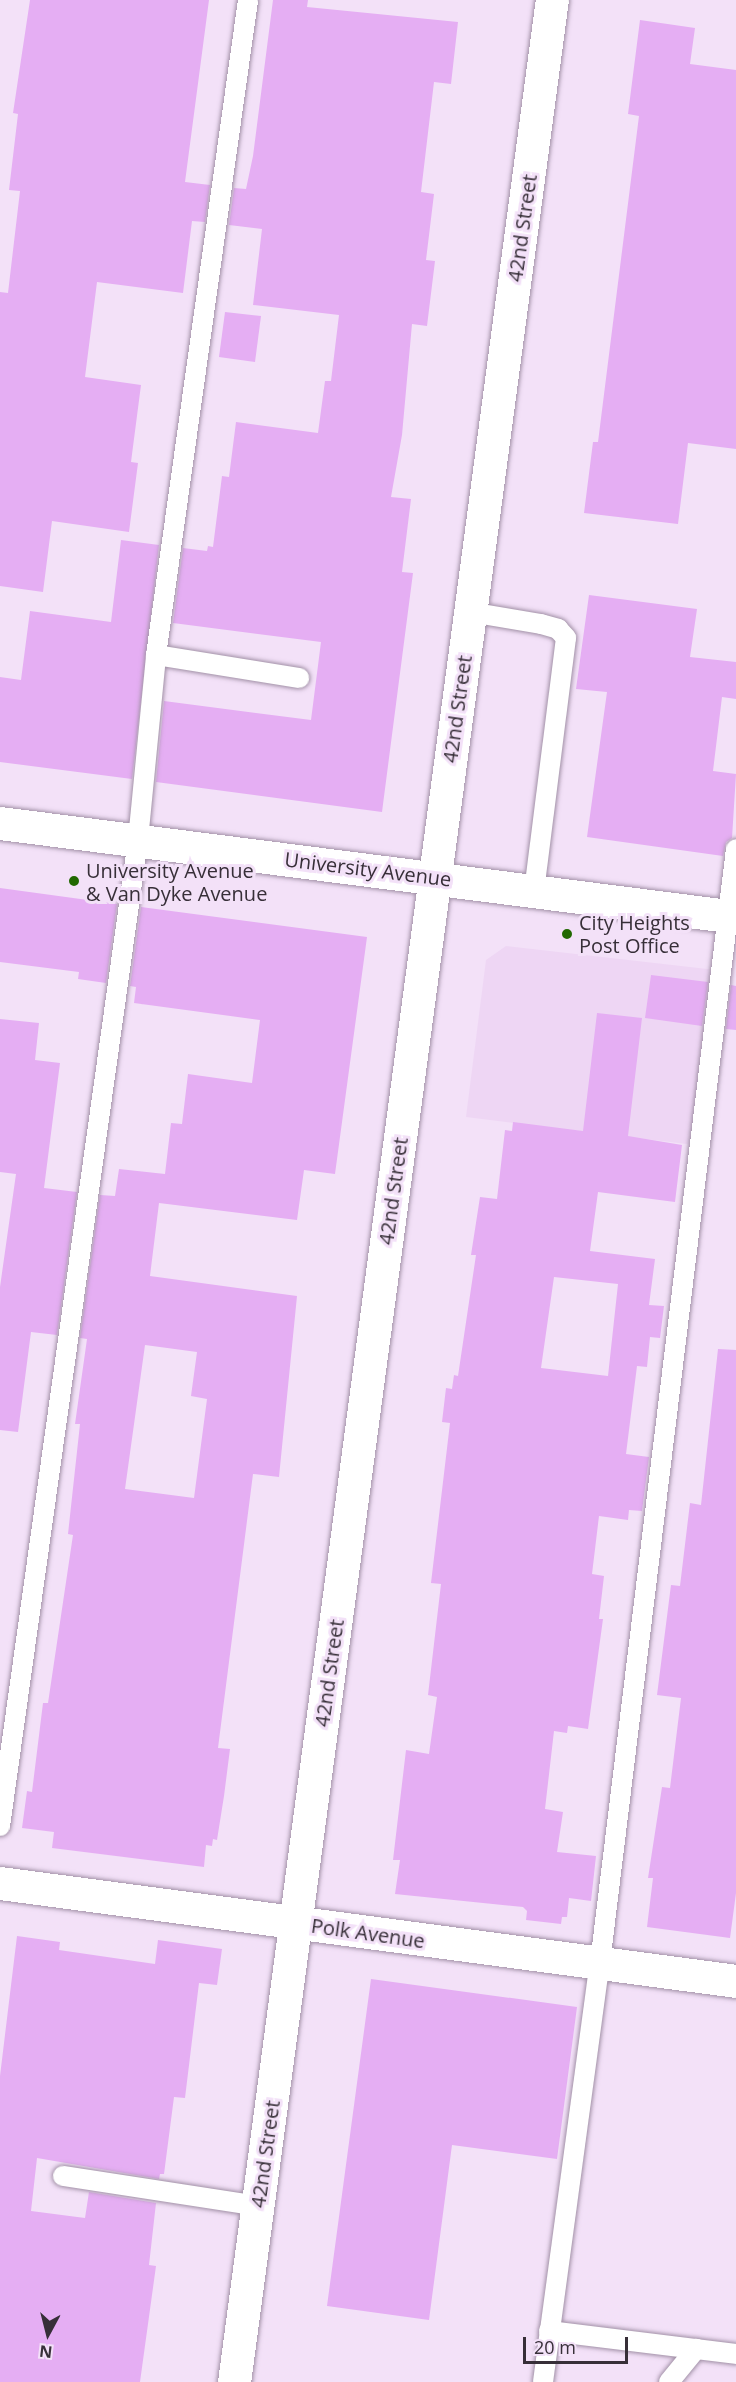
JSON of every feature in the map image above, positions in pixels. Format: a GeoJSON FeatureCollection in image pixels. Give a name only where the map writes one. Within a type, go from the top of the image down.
{"type":"FeatureCollection","features":[{"type":"Feature","properties":{"kind":"street","name":"42nd Street"},"geometry":{"type":"LineString","coordinates":[[234,2382],[552,0]]}},
{"type":"Feature","properties":{"kind":"street","name":"University Avenue"},"geometry":{"type":"LineString","coordinates":[[0,823],[731,917]]}},
{"type":"Feature","properties":{"kind":"street","name":"Polk Avenue"},"geometry":{"type":"LineString","coordinates":[[0,1883],[736,1981]]}},
{"type":"Feature","properties":{"kind":"lane"},"geometry":{"type":"LineString","coordinates":[[0,1827],[138,840],[156,655],[248,0]]}},
{"type":"Feature","properties":{"kind":"lane"},"geometry":{"type":"LineString","coordinates":[[470,612],[541,624],[558,629],[566,638],[534,891]]}},
{"type":"Feature","properties":{"kind":"lane"},"geometry":{"type":"LineString","coordinates":[[156,655],[299,678]]}},
{"type":"Feature","properties":{"kind":"lane"},"geometry":{"type":"LineString","coordinates":[[543,2382],[600,1963],[731,917],[736,849]]}},
{"type":"Feature","properties":{"kind":"lane"},"geometry":{"type":"LineString","coordinates":[[63,2176],[258,2206]]}},
{"type":"Feature","properties":{"kind":"lane"},"geometry":{"type":"LineString","coordinates":[[549,2331],[736,2354]]}},
{"type":"Feature","properties":{"kind":"lane"},"geometry":{"type":"LineString","coordinates":[[669,2382],[696,2349]]}},
{"type":"Feature","properties":{"kind":"shaded area"},"geometry":{"type":"Polygon","coordinates":[[[506,946],[716,970],[695,1145],[466,1117],[486,960],[506,946]]]}},
{"type":"Feature","properties":{"kind":"building"},"geometry":{"type":"Polygon","coordinates":[[[30,0],[209,0],[185,182],[210,185],[205,222],[192,221],[183,293],[97,282],[85,377],[141,385],[131,462],[138,463],[129,532],[52,521],[43,592],[0,586],[0,292],[8,293],[20,191],[9,190],[18,114],[13,113],[30,0]]]}},
{"type":"Feature","properties":{"kind":"building"},"geometry":{"type":"Polygon","coordinates":[[[273,0],[308,0],[307,7],[458,22],[451,84],[434,82],[421,192],[434,194],[426,260],[435,261],[427,326],[412,324],[402,435],[391,497],[411,499],[402,572],[413,573],[382,812],[156,782],[164,701],[311,720],[321,642],[173,623],[183,548],[207,551],[208,546],[213,547],[222,476],[229,477],[236,422],[318,433],[325,381],[331,381],[339,315],[253,305],[262,229],[229,225],[234,188],[246,189],[253,156],[273,0]]]}},
{"type":"Feature","properties":{"kind":"building"},"geometry":{"type":"Polygon","coordinates":[[[640,20],[695,28],[690,64],[736,70],[736,449],[688,443],[678,524],[584,513],[593,442],[598,442],[639,116],[628,114],[640,20]]]}},
{"type":"Feature","properties":{"kind":"building"},"geometry":{"type":"Polygon","coordinates":[[[225,312],[261,316],[255,362],[219,357],[225,312]]]}},
{"type":"Feature","properties":{"kind":"building"},"geometry":{"type":"Polygon","coordinates":[[[121,540],[159,545],[132,779],[0,762],[0,677],[21,680],[30,611],[111,622],[121,540]]]}},
{"type":"Feature","properties":{"kind":"building"},"geometry":{"type":"Polygon","coordinates":[[[589,595],[697,609],[690,657],[736,662],[736,699],[722,697],[713,771],[736,774],[732,838],[726,842],[723,856],[587,837],[607,692],[576,689],[589,595]]]}},
{"type":"Feature","properties":{"kind":"building"},"geometry":{"type":"Polygon","coordinates":[[[0,888],[117,904],[106,983],[78,979],[79,972],[0,962],[0,888]]]}},
{"type":"Feature","properties":{"kind":"building"},"geometry":{"type":"Polygon","coordinates":[[[141,907],[367,937],[335,1174],[304,1170],[297,1220],[159,1203],[150,1276],[297,1296],[279,1477],[253,1474],[218,1748],[230,1749],[217,1840],[213,1839],[212,1846],[206,1845],[204,1867],[52,1848],[54,1832],[22,1828],[27,1791],[32,1792],[43,1703],[48,1703],[73,1535],[68,1534],[80,1424],[75,1424],[87,1339],[80,1338],[100,1195],[115,1196],[119,1169],[165,1174],[171,1123],[182,1124],[188,1074],[252,1083],[260,1020],[134,1003],[136,987],[130,986],[141,907]],[[145,1345],[125,1489],[194,1498],[207,1399],[191,1396],[197,1352],[145,1345]]]}},
{"type":"Feature","properties":{"kind":"building"},"geometry":{"type":"Polygon","coordinates":[[[651,975],[708,982],[702,1026],[645,1018],[651,975]]]}},
{"type":"Feature","properties":{"kind":"building"},"geometry":{"type":"Polygon","coordinates":[[[731,985],[736,986],[736,1030],[726,1029],[731,985]]]}},
{"type":"Feature","properties":{"kind":"building"},"geometry":{"type":"Polygon","coordinates":[[[597,1013],[642,1018],[628,1136],[682,1145],[675,1202],[598,1192],[590,1251],[655,1259],[649,1305],[664,1306],[660,1338],[650,1337],[647,1367],[637,1366],[626,1454],[649,1457],[642,1511],[629,1510],[628,1520],[599,1516],[592,1574],[604,1576],[599,1619],[603,1619],[588,1729],[568,1726],[567,1733],[554,1731],[545,1809],[563,1812],[557,1852],[596,1856],[591,1901],[569,1898],[567,1917],[562,1917],[561,1924],[526,1920],[527,1911],[523,1907],[395,1894],[400,1860],[393,1860],[406,1750],[429,1754],[437,1697],[428,1695],[441,1584],[431,1583],[450,1423],[442,1422],[446,1388],[452,1389],[454,1375],[458,1376],[476,1255],[471,1255],[480,1197],[497,1199],[505,1130],[512,1131],[513,1122],[583,1131],[597,1013]],[[554,1277],[541,1368],[608,1376],[618,1284],[554,1277]]]}},
{"type":"Feature","properties":{"kind":"building"},"geometry":{"type":"Polygon","coordinates":[[[0,1019],[39,1023],[35,1060],[60,1063],[44,1188],[77,1192],[57,1335],[31,1332],[18,1432],[0,1430],[0,1287],[16,1174],[0,1172],[0,1019]]]}},
{"type":"Feature","properties":{"kind":"building"},"geometry":{"type":"Polygon","coordinates":[[[718,1349],[736,1350],[736,1893],[730,1938],[647,1927],[653,1878],[648,1878],[662,1787],[670,1788],[681,1698],[657,1695],[671,1585],[680,1586],[690,1503],[701,1505],[718,1349]]]}},
{"type":"Feature","properties":{"kind":"building"},"geometry":{"type":"Polygon","coordinates":[[[17,1936],[60,1942],[59,1950],[155,1964],[158,1940],[222,1949],[217,1985],[199,1983],[185,2098],[174,2097],[164,2174],[160,2174],[159,2179],[37,2158],[31,2211],[85,2218],[89,2192],[156,2203],[149,2265],[156,2266],[140,2382],[0,2382],[0,2076],[17,1936]]]}},
{"type":"Feature","properties":{"kind":"building"},"geometry":{"type":"Polygon","coordinates":[[[371,1979],[577,2007],[557,2159],[452,2145],[429,2320],[327,2306],[371,1979]]]}},
{"type":"Feature","properties":{"kind":"place","name":"University Avenue & Van Dyke Avenue"},"geometry":{"type":"Point","coordinates":[74,881]}},
{"type":"Feature","properties":{"kind":"place","name":"City Heights Post Office"},"geometry":{"type":"Point","coordinates":[567,934]}}]}
